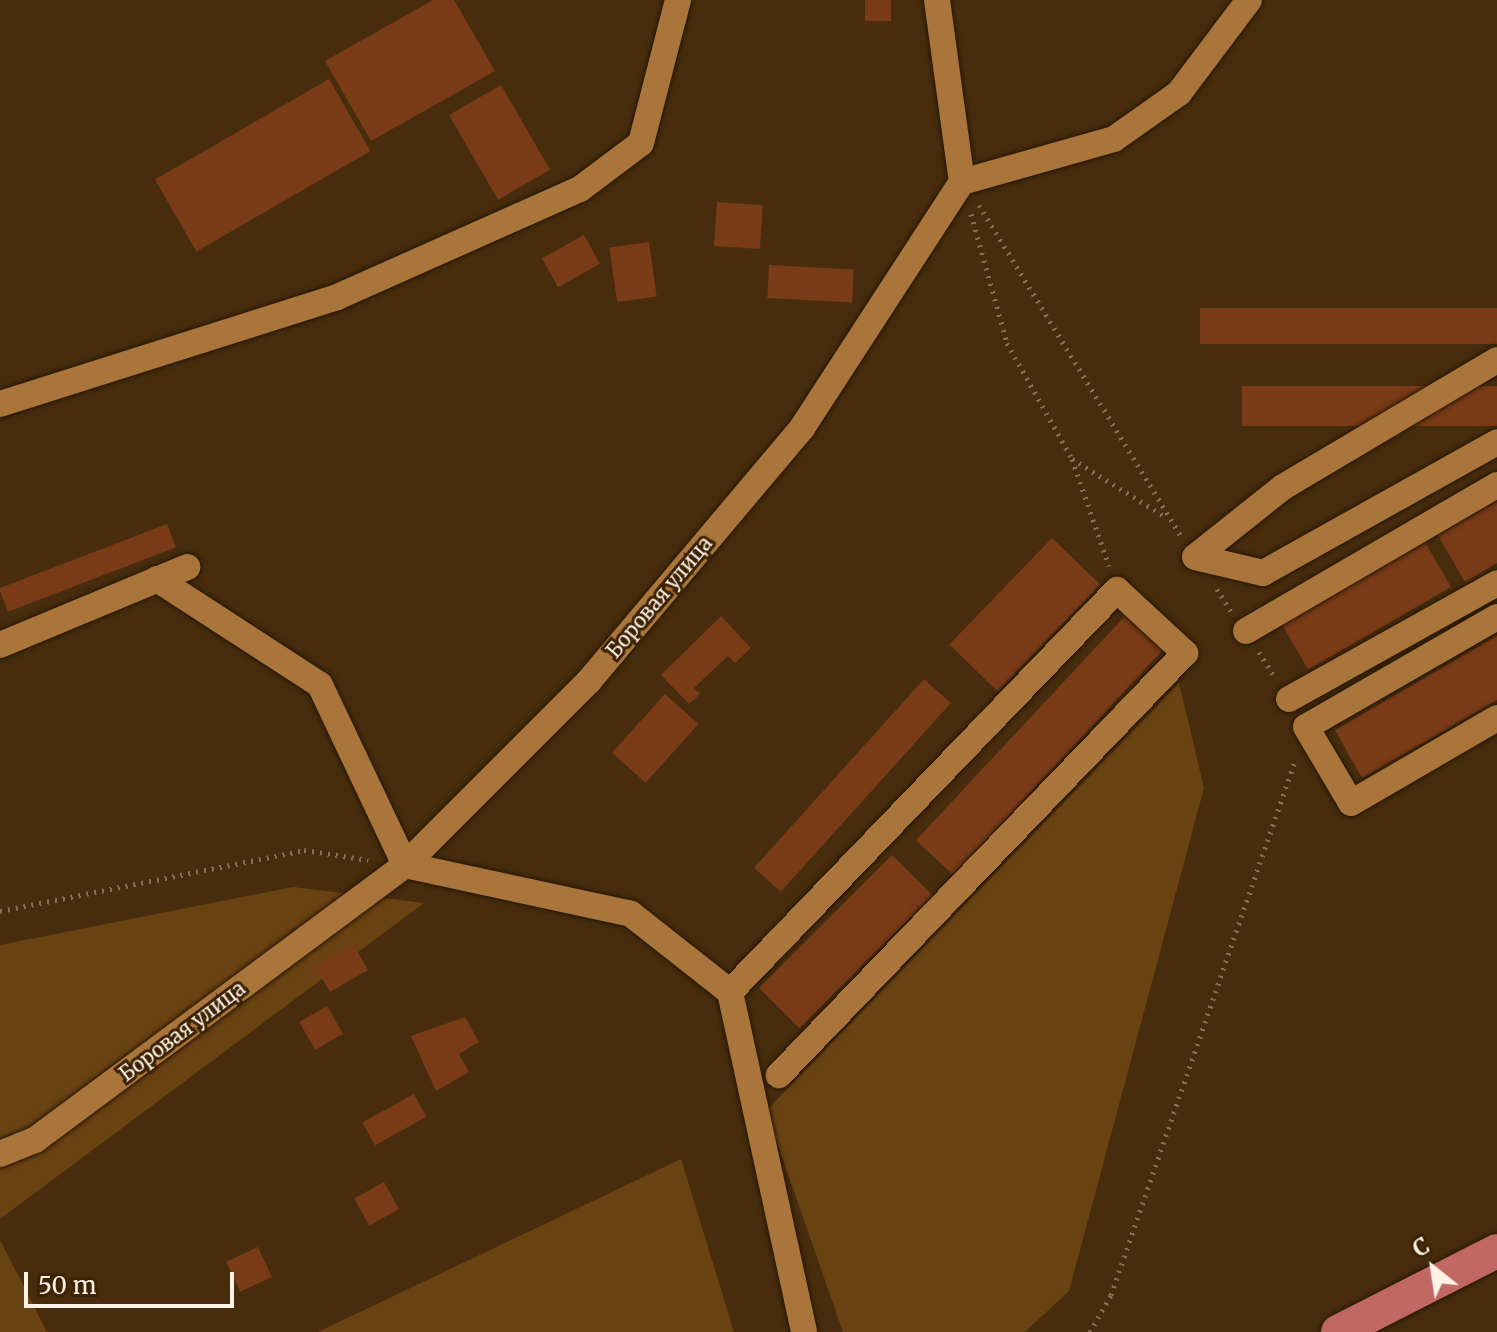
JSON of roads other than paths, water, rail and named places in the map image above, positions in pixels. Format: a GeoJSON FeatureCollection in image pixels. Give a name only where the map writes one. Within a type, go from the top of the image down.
{"type":"FeatureCollection","features":[{"type":"Feature","properties":{"kind":"main road"},"geometry":{"type":"LineString","coordinates":[[1338,1332],[1497,1251]]}},
{"type":"Feature","properties":{"kind":"street"},"geometry":{"type":"LineString","coordinates":[[0,404],[337,297],[580,189],[641,143],[678,0]]}},
{"type":"Feature","properties":{"kind":"street"},"geometry":{"type":"LineString","coordinates":[[937,0],[962,182],[1114,139],[1179,93],[1249,0]]}},
{"type":"Feature","properties":{"kind":"street","name":"Боровая улица"},"geometry":{"type":"LineString","coordinates":[[0,1154],[35,1140],[405,865],[589,681],[802,428],[962,182]]}},
{"type":"Feature","properties":{"kind":"street"},"geometry":{"type":"LineString","coordinates":[[1497,360],[1283,487],[1195,557],[1263,573],[1497,442]]}},
{"type":"Feature","properties":{"kind":"street"},"geometry":{"type":"LineString","coordinates":[[1246,631],[1497,485]]}},
{"type":"Feature","properties":{"kind":"street"},"geometry":{"type":"LineString","coordinates":[[0,645],[187,567]]}},
{"type":"Feature","properties":{"kind":"street"},"geometry":{"type":"LineString","coordinates":[[157,579],[320,685],[405,865],[631,914],[730,992],[804,1332]]}},
{"type":"Feature","properties":{"kind":"street"},"geometry":{"type":"LineString","coordinates":[[1289,699],[1497,583]]}},
{"type":"Feature","properties":{"kind":"street"},"geometry":{"type":"LineString","coordinates":[[730,992],[1117,590],[1185,653],[779,1075]]}},
{"type":"Feature","properties":{"kind":"street"},"geometry":{"type":"LineString","coordinates":[[1497,617],[1306,727],[1351,803],[1497,718]]}}]}
